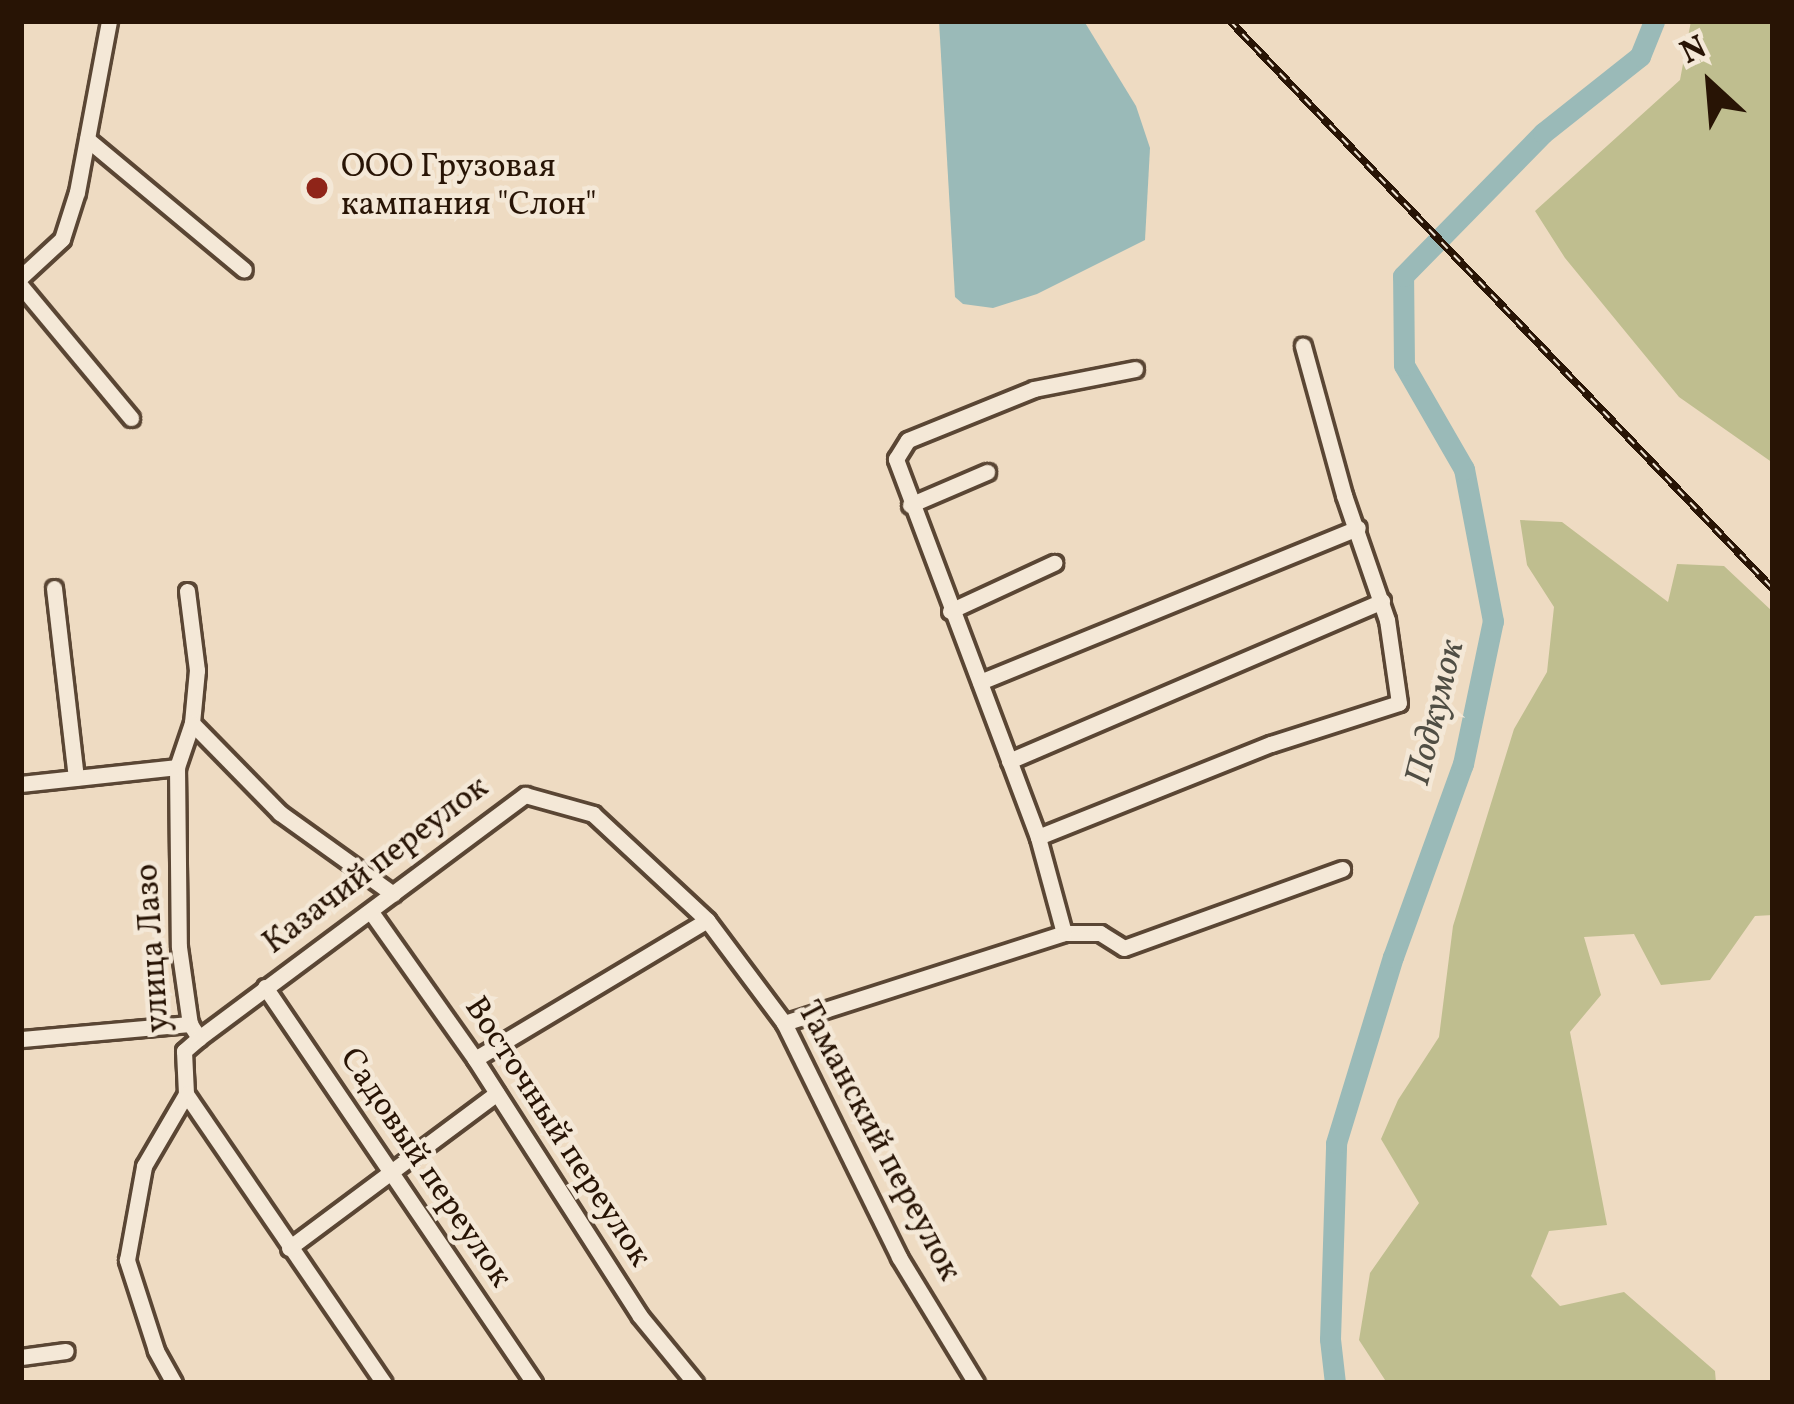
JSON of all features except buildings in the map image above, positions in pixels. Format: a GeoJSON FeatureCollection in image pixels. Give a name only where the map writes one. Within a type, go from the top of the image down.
{"type":"FeatureCollection","features":[{"type":"Feature","properties":{"kind":"street"},"geometry":{"type":"LineString","coordinates":[[110,21],[62,239],[21,282],[131,418]]}},
{"type":"Feature","properties":{"kind":"street"},"geometry":{"type":"LineString","coordinates":[[87,139],[244,270]]}},
{"type":"Feature","properties":{"kind":"street"},"geometry":{"type":"LineString","coordinates":[[1038,838],[1271,744],[1399,703],[1399,675],[1382,602],[1303,346]]}},
{"type":"Feature","properties":{"kind":"street"},"geometry":{"type":"LineString","coordinates":[[1064,933],[1038,838],[896,459],[908,440],[1034,389],[1135,369]]}},
{"type":"Feature","properties":{"kind":"street"},"geometry":{"type":"LineString","coordinates":[[910,505],[987,472]]}},
{"type":"Feature","properties":{"kind":"street"},"geometry":{"type":"LineString","coordinates":[[980,682],[1358,528]]}},
{"type":"Feature","properties":{"kind":"street"},"geometry":{"type":"LineString","coordinates":[[950,611],[1054,563]]}},
{"type":"Feature","properties":{"kind":"street"},"geometry":{"type":"LineString","coordinates":[[54,588],[76,778]]}},
{"type":"Feature","properties":{"kind":"street","name":"улица Лазо"},"geometry":{"type":"LineString","coordinates":[[174,1383],[140,1309],[128,1260],[144,1166],[186,1094],[184,1052],[195,1031],[179,947],[177,767],[192,723],[197,670],[187,591]]}},
{"type":"Feature","properties":{"kind":"street"},"geometry":{"type":"LineString","coordinates":[[1009,761],[1382,602]]}},
{"type":"Feature","properties":{"kind":"street"},"geometry":{"type":"LineString","coordinates":[[192,723],[280,814],[393,894]]}},
{"type":"Feature","properties":{"kind":"street"},"geometry":{"type":"LineString","coordinates":[[21,784],[177,767]]}},
{"type":"Feature","properties":{"kind":"street","name":"Казачий переулок"},"geometry":{"type":"LineString","coordinates":[[195,1031],[371,912],[525,795],[593,814],[706,920]]}},
{"type":"Feature","properties":{"kind":"street"},"geometry":{"type":"LineString","coordinates":[[784,1023],[1064,933],[1100,933],[1124,948],[1342,869]]}},
{"type":"Feature","properties":{"kind":"street","name":"Восточный переулок"},"geometry":{"type":"LineString","coordinates":[[371,912],[476,1059],[640,1316],[694,1383]]}},
{"type":"Feature","properties":{"kind":"street"},"geometry":{"type":"LineString","coordinates":[[476,1059],[706,920]]}},
{"type":"Feature","properties":{"kind":"street","name":"Таманский переулок"},"geometry":{"type":"LineString","coordinates":[[706,920],[784,1023],[898,1257],[976,1383]]}},
{"type":"Feature","properties":{"kind":"street","name":"Садовый переулок"},"geometry":{"type":"LineString","coordinates":[[265,987],[535,1383]]}},
{"type":"Feature","properties":{"kind":"street"},"geometry":{"type":"LineString","coordinates":[[21,1039],[195,1031]]}},
{"type":"Feature","properties":{"kind":"street"},"geometry":{"type":"LineString","coordinates":[[289,1247],[497,1093]]}},
{"type":"Feature","properties":{"kind":"street"},"geometry":{"type":"LineString","coordinates":[[186,1094],[384,1383]]}},
{"type":"Feature","properties":{"kind":"street"},"geometry":{"type":"LineString","coordinates":[[21,1357],[66,1351]]}},
{"type":"Feature","properties":{"kind":"shaded area"},"geometry":{"type":"Polygon","coordinates":[[[1691,21],[1773,21],[1773,463],[1679,397],[1565,258],[1535,211],[1680,80],[1691,21]]]}},
{"type":"Feature","properties":{"kind":"shaded area"},"geometry":{"type":"Polygon","coordinates":[[[1520,520],[1562,522],[1668,602],[1677,564],[1724,566],[1773,612],[1773,915],[1755,916],[1710,980],[1661,985],[1634,934],[1584,937],[1601,995],[1570,1032],[1607,1225],[1549,1231],[1531,1276],[1560,1306],[1624,1292],[1715,1371],[1716,1383],[1387,1383],[1359,1340],[1370,1273],[1419,1203],[1381,1139],[1398,1100],[1439,1037],[1453,926],[1514,729],[1547,672],[1554,607],[1527,565],[1520,520]]]}},
{"type":"Feature","properties":{"kind":"water"},"geometry":{"type":"Polygon","coordinates":[[[939,21],[1084,21],[1136,106],[1150,148],[1145,240],[1037,294],[993,308],[963,304],[955,297],[939,21]]]}},
{"type":"Feature","properties":{"kind":"waterway","name":"Подкумок"},"geometry":{"type":"LineString","coordinates":[[1335,1383],[1330,1339],[1336,1143],[1393,957],[1463,764],[1493,621],[1464,469],[1404,365],[1403,276],[1543,133],[1640,56],[1654,21]]}},
{"type":"Feature","properties":{"kind":"railway"},"geometry":{"type":"LineString","coordinates":[[1230,21],[1773,589]]}},
{"type":"Feature","properties":{"kind":"place","name":"ООО Грузовая кампания \"Слон\""},"geometry":{"type":"Point","coordinates":[317,188]}}]}
